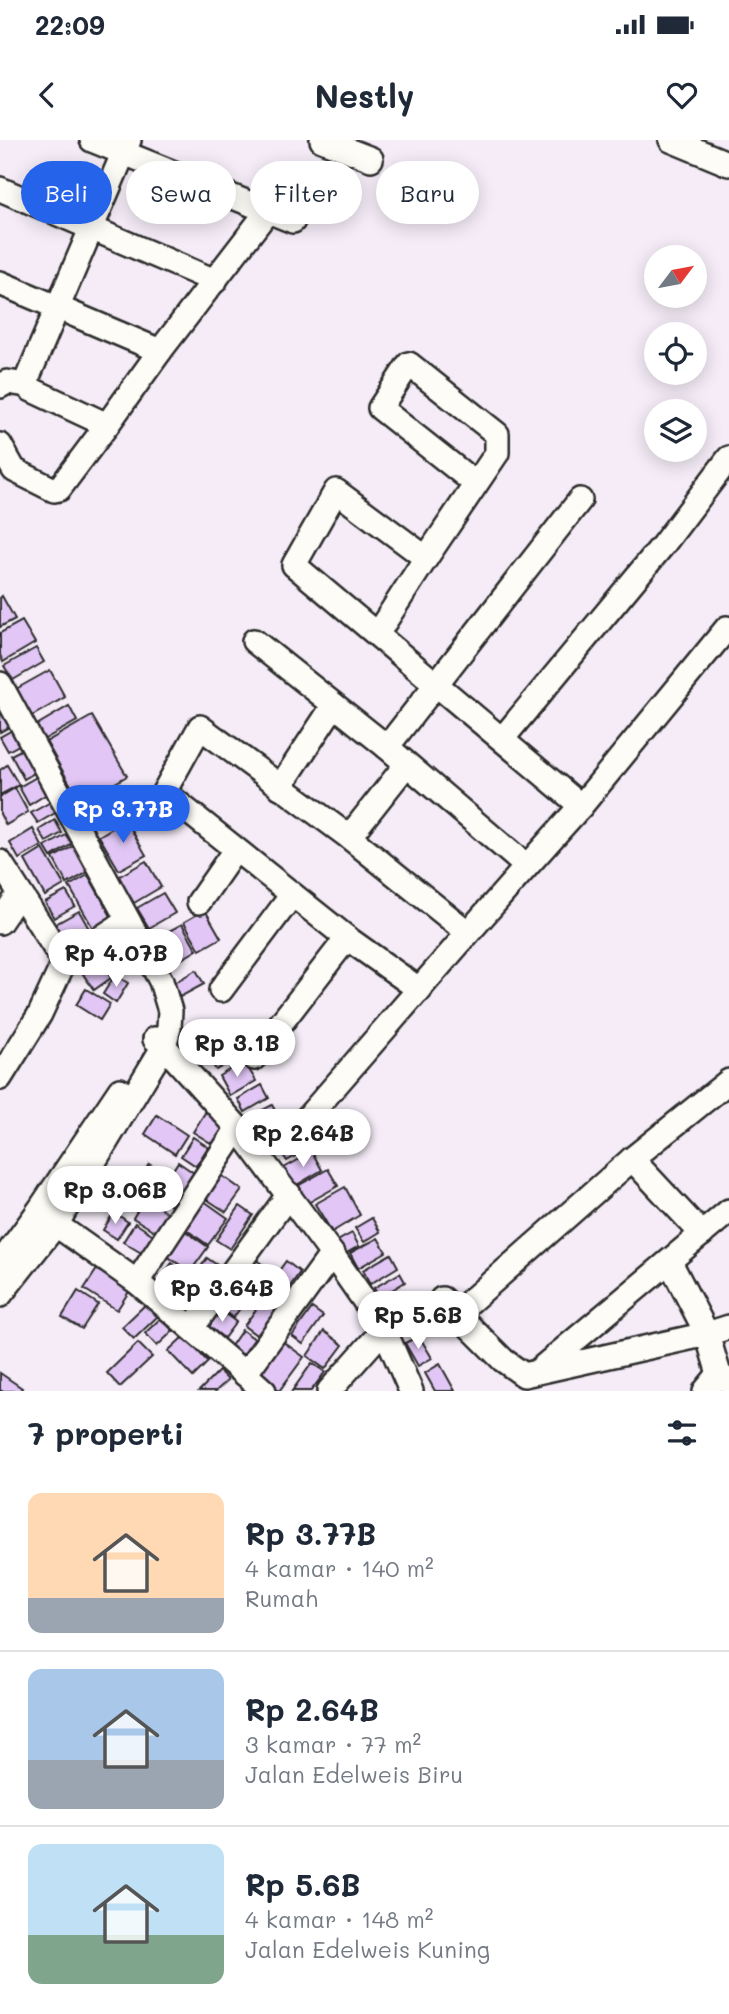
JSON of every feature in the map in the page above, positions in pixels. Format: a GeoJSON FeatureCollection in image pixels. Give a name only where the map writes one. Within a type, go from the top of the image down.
{"type":"FeatureCollection","features":[{"type":"Feature","properties":{"kind":"street"},"geometry":{"type":"LineString","coordinates":[[92,140],[126,147],[250,204]]}},
{"type":"Feature","properties":{"kind":"street"},"geometry":{"type":"LineString","coordinates":[[322,140],[371,159]]}},
{"type":"Feature","properties":{"kind":"street"},"geometry":{"type":"LineString","coordinates":[[671,140],[729,164]]}},
{"type":"Feature","properties":{"kind":"street"},"geometry":{"type":"LineString","coordinates":[[27,385],[27,379],[126,147]]}},
{"type":"Feature","properties":{"kind":"street"},"geometry":{"type":"LineString","coordinates":[[0,189],[215,281]]}},
{"type":"Feature","properties":{"kind":"street"},"geometry":{"type":"LineString","coordinates":[[0,444],[14,470],[54,490],[59,489],[258,224]]}},
{"type":"Feature","properties":{"kind":"street"},"geometry":{"type":"LineString","coordinates":[[0,283],[160,351]]}},
{"type":"Feature","properties":{"kind":"street"},"geometry":{"type":"LineString","coordinates":[[377,634],[497,453],[497,434],[410,364],[380,408],[476,484]]}},
{"type":"Feature","properties":{"kind":"street"},"geometry":{"type":"LineString","coordinates":[[0,386],[7,382],[27,385],[30,389],[107,425]]}},
{"type":"Feature","properties":{"kind":"street"},"geometry":{"type":"LineString","coordinates":[[503,738],[663,545],[729,458]]}},
{"type":"Feature","properties":{"kind":"street"},"geometry":{"type":"LineString","coordinates":[[426,558],[336,491],[294,565],[581,806]]}},
{"type":"Feature","properties":{"kind":"street"},"geometry":{"type":"LineString","coordinates":[[387,747],[580,500]]}},
{"type":"Feature","properties":{"kind":"street"},"geometry":{"type":"LineString","coordinates":[[308,1117],[420,990],[467,932],[581,806],[727,628]]}},
{"type":"Feature","properties":{"kind":"street"},"geometry":{"type":"LineString","coordinates":[[254,641],[387,747],[526,866]]}},
{"type":"Feature","properties":{"kind":"street"},"geometry":{"type":"LineString","coordinates":[[0,684],[127,921],[145,949],[167,995],[170,1011],[163,1038],[0,1295]]}},
{"type":"Feature","properties":{"kind":"street"},"geometry":{"type":"LineString","coordinates":[[280,787],[334,705]]}},
{"type":"Feature","properties":{"kind":"street"},"geometry":{"type":"LineString","coordinates":[[420,990],[347,938],[164,792],[200,727],[349,837],[467,932]]}},
{"type":"Feature","properties":{"kind":"street"},"geometry":{"type":"LineString","coordinates":[[349,837],[406,765]]}},
{"type":"Feature","properties":{"kind":"street"},"geometry":{"type":"LineString","coordinates":[[199,902],[235,850]]}},
{"type":"Feature","properties":{"kind":"street"},"geometry":{"type":"LineString","coordinates":[[0,862],[64,962]]}},
{"type":"Feature","properties":{"kind":"street"},"geometry":{"type":"LineString","coordinates":[[0,922],[19,894]]}},
{"type":"Feature","properties":{"kind":"street"},"geometry":{"type":"LineString","coordinates":[[221,990],[292,895]]}},
{"type":"Feature","properties":{"kind":"street"},"geometry":{"type":"LineString","coordinates":[[0,1078],[40,1014],[64,962],[127,921]]}},
{"type":"Feature","properties":{"kind":"street"},"geometry":{"type":"LineString","coordinates":[[254,1058],[347,938]]}},
{"type":"Feature","properties":{"kind":"street"},"geometry":{"type":"LineString","coordinates":[[163,1038],[238,1128],[332,1254],[384,1329],[411,1391]]}},
{"type":"Feature","properties":{"kind":"street"},"geometry":{"type":"LineString","coordinates":[[729,1082],[450,1306],[502,1360],[524,1375],[729,1327]]}},
{"type":"Feature","properties":{"kind":"street"},"geometry":{"type":"LineString","coordinates":[[137,1282],[238,1128]]}},
{"type":"Feature","properties":{"kind":"street"},"geometry":{"type":"LineString","coordinates":[[632,1159],[702,1234]]}},
{"type":"Feature","properties":{"kind":"street"},"geometry":{"type":"LineString","coordinates":[[191,1328],[289,1194]]}},
{"type":"Feature","properties":{"kind":"street"},"geometry":{"type":"LineString","coordinates":[[532,1375],[729,1211]]}},
{"type":"Feature","properties":{"kind":"street"},"geometry":{"type":"LineString","coordinates":[[0,1264],[48,1218]]}},
{"type":"Feature","properties":{"kind":"street"},"geometry":{"type":"LineString","coordinates":[[48,1218],[137,1282],[264,1391]]}},
{"type":"Feature","properties":{"kind":"street"},"geometry":{"type":"LineString","coordinates":[[245,1374],[332,1254]]}},
{"type":"Feature","properties":{"kind":"street"},"geometry":{"type":"LineString","coordinates":[[670,1262],[707,1334],[718,1382]]}},
{"type":"Feature","properties":{"kind":"street"},"geometry":{"type":"LineString","coordinates":[[329,1391],[384,1329]]}},
{"type":"Feature","properties":{"kind":"building"},"geometry":{"type":"Polygon","coordinates":[[[2,596],[15,619],[0,627],[0,598],[2,596]]]}},
{"type":"Feature","properties":{"kind":"building"},"geometry":{"type":"Polygon","coordinates":[[[22,621],[35,643],[3,662],[0,655],[0,633],[22,621]]]}},
{"type":"Feature","properties":{"kind":"building"},"geometry":{"type":"Polygon","coordinates":[[[36,648],[44,662],[13,680],[4,666],[36,648]]]}},
{"type":"Feature","properties":{"kind":"building"},"geometry":{"type":"Polygon","coordinates":[[[50,670],[65,697],[32,716],[16,689],[50,670]]]}},
{"type":"Feature","properties":{"kind":"building"},"geometry":{"type":"Polygon","coordinates":[[[69,706],[77,721],[43,740],[35,726],[69,706]]]}},
{"type":"Feature","properties":{"kind":"building"},"geometry":{"type":"Polygon","coordinates":[[[0,707],[11,726],[0,732],[0,707]]]}},
{"type":"Feature","properties":{"kind":"building"},"geometry":{"type":"Polygon","coordinates":[[[92,716],[127,776],[81,803],[46,742],[92,716]]]}},
{"type":"Feature","properties":{"kind":"building"},"geometry":{"type":"Polygon","coordinates":[[[16,728],[24,742],[8,751],[0,737],[16,728]]]}},
{"type":"Feature","properties":{"kind":"building"},"geometry":{"type":"Polygon","coordinates":[[[28,746],[41,769],[24,779],[11,755],[28,746]]]}},
{"type":"Feature","properties":{"kind":"building"},"geometry":{"type":"Polygon","coordinates":[[[7,765],[19,785],[0,795],[0,770],[7,765]]]}},
{"type":"Feature","properties":{"kind":"building"},"geometry":{"type":"Polygon","coordinates":[[[40,775],[50,792],[29,805],[19,787],[40,775]]]}},
{"type":"Feature","properties":{"kind":"building"},"geometry":{"type":"Polygon","coordinates":[[[15,788],[28,812],[6,825],[0,814],[0,797],[15,788]]]}},
{"type":"Feature","properties":{"kind":"building"},"geometry":{"type":"Polygon","coordinates":[[[117,788],[128,807],[96,826],[85,807],[117,788]]]}},
{"type":"Feature","properties":{"kind":"building"},"geometry":{"type":"Polygon","coordinates":[[[56,799],[62,809],[38,823],[31,813],[56,799]]]}},
{"type":"Feature","properties":{"kind":"building"},"geometry":{"type":"Polygon","coordinates":[[[55,820],[62,833],[46,842],[39,830],[55,820]]]}},
{"type":"Feature","properties":{"kind":"building"},"geometry":{"type":"Polygon","coordinates":[[[126,820],[146,855],[119,870],[99,836],[126,820]]]}},
{"type":"Feature","properties":{"kind":"building"},"geometry":{"type":"Polygon","coordinates":[[[33,829],[42,846],[19,859],[10,843],[33,829]]]}},
{"type":"Feature","properties":{"kind":"building"},"geometry":{"type":"Polygon","coordinates":[[[66,835],[72,844],[51,857],[45,847],[66,835]]]}},
{"type":"Feature","properties":{"kind":"building"},"geometry":{"type":"Polygon","coordinates":[[[74,846],[88,872],[67,884],[53,858],[74,846]]]}},
{"type":"Feature","properties":{"kind":"building"},"geometry":{"type":"Polygon","coordinates":[[[43,849],[64,885],[45,896],[25,860],[43,849]]]}},
{"type":"Feature","properties":{"kind":"building"},"geometry":{"type":"Polygon","coordinates":[[[146,861],[161,887],[134,903],[118,877],[146,861]]]}},
{"type":"Feature","properties":{"kind":"building"},"geometry":{"type":"Polygon","coordinates":[[[88,875],[113,919],[94,930],[69,886],[88,875]]]}},
{"type":"Feature","properties":{"kind":"building"},"geometry":{"type":"Polygon","coordinates":[[[66,891],[75,906],[54,918],[45,902],[66,891]]]}},
{"type":"Feature","properties":{"kind":"building"},"geometry":{"type":"Polygon","coordinates":[[[163,893],[175,913],[149,928],[137,908],[163,893]]]}},
{"type":"Feature","properties":{"kind":"building"},"geometry":{"type":"Polygon","coordinates":[[[205,910],[221,938],[200,950],[184,922],[205,910]]]}},
{"type":"Feature","properties":{"kind":"building"},"geometry":{"type":"Polygon","coordinates":[[[79,911],[92,934],[67,948],[54,925],[79,911]]]}},
{"type":"Feature","properties":{"kind":"building"},"geometry":{"type":"Polygon","coordinates":[[[182,924],[197,950],[172,965],[156,938],[182,924]]]}},
{"type":"Feature","properties":{"kind":"building"},"geometry":{"type":"Polygon","coordinates":[[[101,963],[111,978],[94,990],[83,974],[101,963]]]}},
{"type":"Feature","properties":{"kind":"building"},"geometry":{"type":"Polygon","coordinates":[[[196,970],[204,984],[180,997],[172,984],[196,970]]]}},
{"type":"Feature","properties":{"kind":"building"},"geometry":{"type":"Polygon","coordinates":[[[115,975],[128,983],[116,1003],[103,994],[115,975]]]}},
{"type":"Feature","properties":{"kind":"building"},"geometry":{"type":"Polygon","coordinates":[[[86,989],[110,1004],[100,1020],[76,1005],[86,989]]]}},
{"type":"Feature","properties":{"kind":"building"},"geometry":{"type":"Polygon","coordinates":[[[229,1039],[239,1057],[216,1070],[206,1053],[229,1039]]]}},
{"type":"Feature","properties":{"kind":"building"},"geometry":{"type":"Polygon","coordinates":[[[244,1061],[256,1081],[230,1096],[219,1076],[244,1061]]]}},
{"type":"Feature","properties":{"kind":"building"},"geometry":{"type":"Polygon","coordinates":[[[262,1085],[269,1098],[245,1112],[238,1099],[262,1085]]]}},
{"type":"Feature","properties":{"kind":"building"},"geometry":{"type":"Polygon","coordinates":[[[272,1105],[291,1139],[274,1149],[254,1115],[272,1105]]]}},
{"type":"Feature","properties":{"kind":"building"},"geometry":{"type":"Polygon","coordinates":[[[208,1108],[228,1121],[214,1145],[193,1132],[208,1108]]]}},
{"type":"Feature","properties":{"kind":"building"},"geometry":{"type":"Polygon","coordinates":[[[157,1115],[187,1135],[175,1154],[145,1134],[157,1115]]]}},
{"type":"Feature","properties":{"kind":"building"},"geometry":{"type":"Polygon","coordinates":[[[302,1136],[309,1148],[287,1161],[279,1149],[302,1136]]]}},
{"type":"Feature","properties":{"kind":"building"},"geometry":{"type":"Polygon","coordinates":[[[193,1137],[208,1147],[196,1166],[181,1156],[193,1137]]]}},
{"type":"Feature","properties":{"kind":"building"},"geometry":{"type":"Polygon","coordinates":[[[312,1152],[322,1170],[295,1186],[284,1168],[312,1152]]]}},
{"type":"Feature","properties":{"kind":"building"},"geometry":{"type":"Polygon","coordinates":[[[178,1162],[194,1173],[173,1207],[156,1196],[178,1162]]]}},
{"type":"Feature","properties":{"kind":"building"},"geometry":{"type":"Polygon","coordinates":[[[149,1164],[161,1172],[148,1191],[137,1184],[149,1164]]]}},
{"type":"Feature","properties":{"kind":"building"},"geometry":{"type":"Polygon","coordinates":[[[328,1169],[338,1186],[306,1204],[296,1187],[328,1169]]]}},
{"type":"Feature","properties":{"kind":"building"},"geometry":{"type":"Polygon","coordinates":[[[113,1175],[137,1190],[125,1208],[102,1193],[113,1175]]]}},
{"type":"Feature","properties":{"kind":"building"},"geometry":{"type":"Polygon","coordinates":[[[221,1175],[242,1190],[226,1212],[205,1198],[221,1175]]]}},
{"type":"Feature","properties":{"kind":"building"},"geometry":{"type":"Polygon","coordinates":[[[345,1187],[360,1215],[332,1232],[315,1204],[345,1187]]]}},
{"type":"Feature","properties":{"kind":"building"},"geometry":{"type":"Polygon","coordinates":[[[145,1198],[168,1213],[156,1232],[133,1218],[145,1198]]]}},
{"type":"Feature","properties":{"kind":"building"},"geometry":{"type":"Polygon","coordinates":[[[204,1201],[228,1218],[208,1245],[184,1228],[204,1201]]]}},
{"type":"Feature","properties":{"kind":"building"},"geometry":{"type":"Polygon","coordinates":[[[240,1206],[253,1215],[230,1249],[216,1240],[240,1206]]]}},
{"type":"Feature","properties":{"kind":"building"},"geometry":{"type":"Polygon","coordinates":[[[114,1212],[128,1222],[117,1239],[103,1230],[114,1212]]]}},
{"type":"Feature","properties":{"kind":"building"},"geometry":{"type":"Polygon","coordinates":[[[372,1218],[380,1232],[364,1242],[355,1228],[372,1218]]]}},
{"type":"Feature","properties":{"kind":"building"},"geometry":{"type":"Polygon","coordinates":[[[135,1223],[155,1236],[143,1254],[123,1242],[135,1223]]]}},
{"type":"Feature","properties":{"kind":"building"},"geometry":{"type":"Polygon","coordinates":[[[181,1228],[208,1247],[190,1272],[163,1253],[181,1228]]]}},
{"type":"Feature","properties":{"kind":"building"},"geometry":{"type":"Polygon","coordinates":[[[352,1233],[359,1246],[341,1256],[334,1243],[352,1233]]]}},
{"type":"Feature","properties":{"kind":"building"},"geometry":{"type":"Polygon","coordinates":[[[378,1238],[386,1252],[358,1268],[350,1253],[378,1238]]]}},
{"type":"Feature","properties":{"kind":"building"},"geometry":{"type":"Polygon","coordinates":[[[391,1254],[398,1267],[370,1284],[363,1270],[391,1254]]]}},
{"type":"Feature","properties":{"kind":"building"},"geometry":{"type":"Polygon","coordinates":[[[207,1258],[217,1265],[203,1284],[194,1277],[207,1258]]]}},
{"type":"Feature","properties":{"kind":"building"},"geometry":{"type":"Polygon","coordinates":[[[255,1259],[270,1270],[253,1294],[238,1283],[255,1259]]]}},
{"type":"Feature","properties":{"kind":"building"},"geometry":{"type":"Polygon","coordinates":[[[286,1261],[300,1272],[282,1298],[267,1287],[286,1261]]]}},
{"type":"Feature","properties":{"kind":"building"},"geometry":{"type":"Polygon","coordinates":[[[172,1263],[199,1283],[186,1301],[159,1281],[172,1263]]]}},
{"type":"Feature","properties":{"kind":"building"},"geometry":{"type":"Polygon","coordinates":[[[99,1266],[132,1287],[117,1310],[84,1289],[99,1266]]]}},
{"type":"Feature","properties":{"kind":"building"},"geometry":{"type":"Polygon","coordinates":[[[400,1273],[405,1282],[379,1298],[374,1288],[400,1273]]]}},
{"type":"Feature","properties":{"kind":"building"},"geometry":{"type":"Polygon","coordinates":[[[237,1287],[249,1296],[233,1318],[221,1309],[237,1287]]]}},
{"type":"Feature","properties":{"kind":"building"},"geometry":{"type":"Polygon","coordinates":[[[78,1291],[98,1304],[82,1329],[62,1317],[78,1291]]]}},
{"type":"Feature","properties":{"kind":"building"},"geometry":{"type":"Polygon","coordinates":[[[268,1293],[283,1303],[259,1337],[244,1326],[268,1293]]]}},
{"type":"Feature","properties":{"kind":"building"},"geometry":{"type":"Polygon","coordinates":[[[399,1293],[405,1304],[387,1314],[381,1303],[399,1293]]]}},
{"type":"Feature","properties":{"kind":"building"},"geometry":{"type":"Polygon","coordinates":[[[147,1303],[159,1315],[134,1339],[122,1327],[147,1303]]]}},
{"type":"Feature","properties":{"kind":"building"},"geometry":{"type":"Polygon","coordinates":[[[312,1308],[323,1316],[303,1344],[292,1336],[312,1308]]]}},
{"type":"Feature","properties":{"kind":"building"},"geometry":{"type":"Polygon","coordinates":[[[220,1310],[236,1322],[224,1338],[208,1326],[220,1310]]]}},
{"type":"Feature","properties":{"kind":"building"},"geometry":{"type":"Polygon","coordinates":[[[161,1318],[173,1331],[157,1346],[145,1333],[161,1318]]]}},
{"type":"Feature","properties":{"kind":"building"},"geometry":{"type":"Polygon","coordinates":[[[242,1330],[259,1342],[247,1358],[231,1346],[242,1330]]]}},
{"type":"Feature","properties":{"kind":"building"},"geometry":{"type":"Polygon","coordinates":[[[324,1331],[343,1345],[325,1369],[307,1356],[324,1331]]]}},
{"type":"Feature","properties":{"kind":"building"},"geometry":{"type":"Polygon","coordinates":[[[184,1336],[208,1362],[193,1377],[168,1351],[184,1336]]]}},
{"type":"Feature","properties":{"kind":"building"},"geometry":{"type":"Polygon","coordinates":[[[419,1336],[432,1358],[418,1366],[405,1343],[419,1336]]]}},
{"type":"Feature","properties":{"kind":"building"},"geometry":{"type":"Polygon","coordinates":[[[282,1341],[304,1357],[279,1391],[258,1376],[282,1341]]]}},
{"type":"Feature","properties":{"kind":"building"},"geometry":{"type":"Polygon","coordinates":[[[138,1343],[152,1357],[120,1387],[107,1373],[138,1343]]]}},
{"type":"Feature","properties":{"kind":"building"},"geometry":{"type":"Polygon","coordinates":[[[312,1363],[325,1372],[311,1391],[292,1391],[312,1363]]]}},
{"type":"Feature","properties":{"kind":"building"},"geometry":{"type":"Polygon","coordinates":[[[440,1364],[455,1391],[435,1391],[425,1373],[440,1364]]]}},
{"type":"Feature","properties":{"kind":"building"},"geometry":{"type":"Polygon","coordinates":[[[219,1371],[228,1380],[216,1391],[199,1391],[219,1371]]]}},
{"type":"Feature","properties":{"kind":"building"},"geometry":{"type":"Polygon","coordinates":[[[0,1373],[22,1388],[20,1391],[0,1391],[0,1373]]]}}]}
